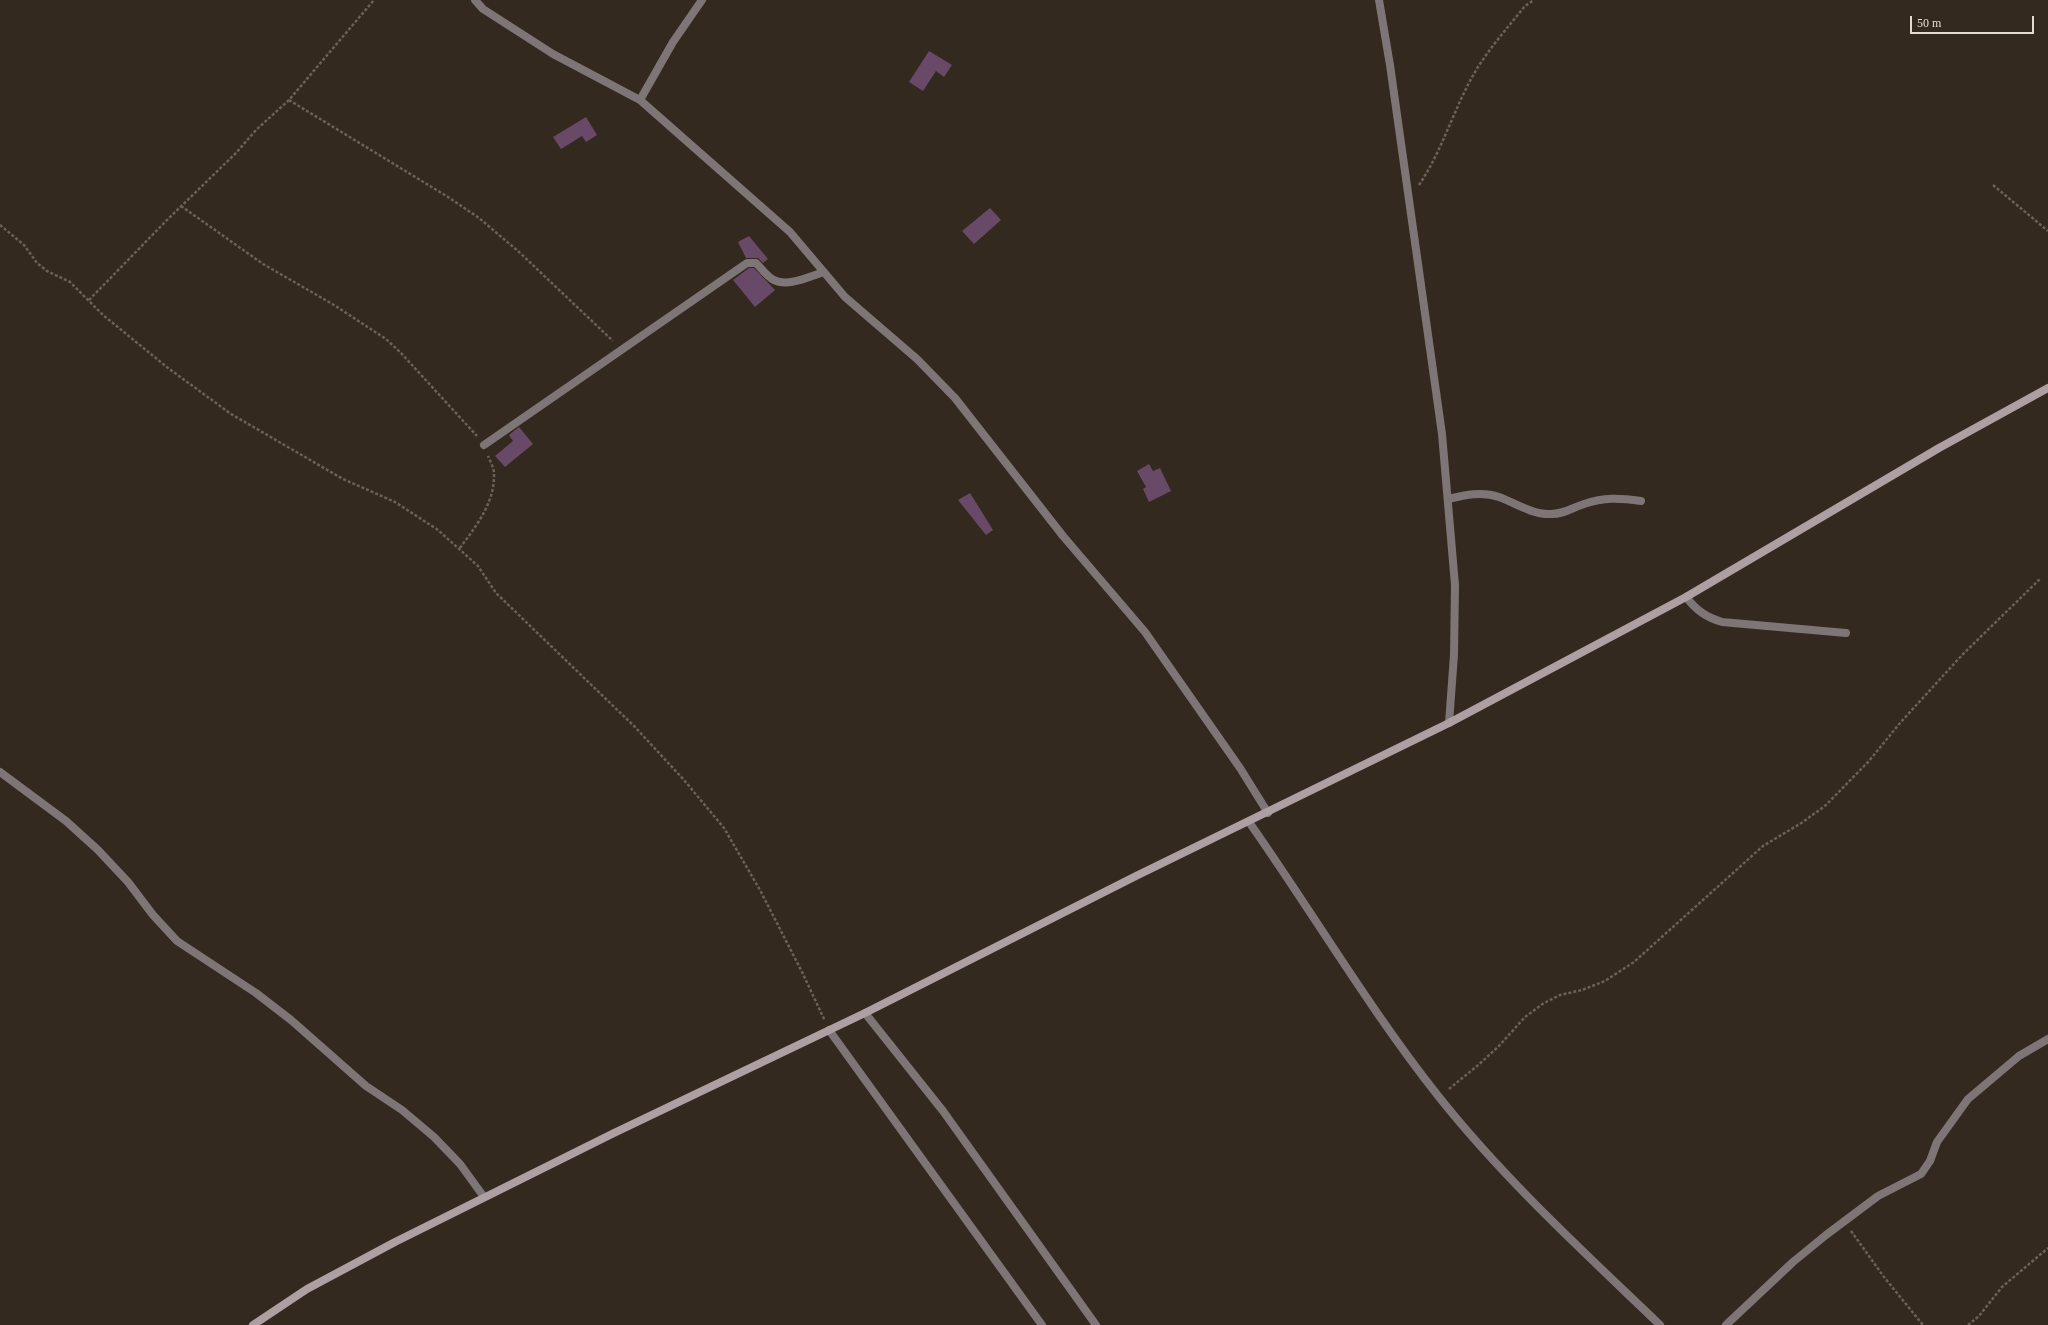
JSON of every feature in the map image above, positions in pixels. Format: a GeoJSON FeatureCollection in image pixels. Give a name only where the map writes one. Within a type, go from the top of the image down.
{"type":"FeatureCollection","features":[{"type":"Feature","properties":{"kind":"street"},"geometry":{"type":"LineString","coordinates":[[475,0],[489,13],[553,54],[640,100],[790,232],[845,297],[918,359],[955,398],[1063,536],[1145,632],[1240,768],[1268,813]]}},
{"type":"Feature","properties":{"kind":"street"},"geometry":{"type":"LineString","coordinates":[[640,100],[673,42],[702,0]]}},
{"type":"Feature","properties":{"kind":"street"},"geometry":{"type":"LineString","coordinates":[[1379,0],[1390,65],[1442,434],[1455,585],[1454,655],[1449,723]]}},
{"type":"Feature","properties":{"kind":"street"},"geometry":{"type":"LineString","coordinates":[[484,445],[521,422],[621,349],[748,263],[756,263],[771,278],[782,283],[824,272]]}},
{"type":"Feature","properties":{"kind":"street"},"geometry":{"type":"LineString","coordinates":[[253,1325],[308,1289],[395,1242],[865,1013],[1136,876],[1268,813],[1449,723],[1686,597],[1939,448],[2048,388]]}},
{"type":"Feature","properties":{"kind":"street"},"geometry":{"type":"LineString","coordinates":[[1448,499],[1466,494],[1498,496],[1536,512],[1548,514],[1563,513],[1599,499],[1616,498],[1641,501]]}},
{"type":"Feature","properties":{"kind":"street"},"geometry":{"type":"LineString","coordinates":[[1686,597],[1695,609],[1706,617],[1722,622],[1846,633]]}},
{"type":"Feature","properties":{"kind":"street"},"geometry":{"type":"LineString","coordinates":[[0,772],[66,822],[98,850],[128,882],[153,915],[177,942],[256,993],[291,1020],[366,1086],[402,1110],[434,1137],[460,1164],[484,1198]]}},
{"type":"Feature","properties":{"kind":"street"},"geometry":{"type":"LineString","coordinates":[[1249,822],[1282,868],[1352,976],[1439,1097],[1487,1155],[1587,1255],[1660,1325]]}},
{"type":"Feature","properties":{"kind":"street"},"geometry":{"type":"LineString","coordinates":[[865,1013],[943,1111],[1096,1325]]}},
{"type":"Feature","properties":{"kind":"street"},"geometry":{"type":"LineString","coordinates":[[829,1030],[1042,1325]]}},
{"type":"Feature","properties":{"kind":"street"},"geometry":{"type":"LineString","coordinates":[[1726,1325],[1793,1262],[1844,1221],[1878,1196],[1921,1174],[1930,1161],[1937,1142],[1968,1099],[2019,1056],[2048,1039]]}},
{"type":"Feature","properties":{"kind":"path"},"geometry":{"type":"LineString","coordinates":[[89,300],[181,206],[236,153],[256,130],[289,100],[374,0]]}},
{"type":"Feature","properties":{"kind":"path"},"geometry":{"type":"LineString","coordinates":[[1409,200],[1436,156],[1479,67],[1525,6],[1534,0]]}},
{"type":"Feature","properties":{"kind":"path"},"geometry":{"type":"LineString","coordinates":[[289,100],[448,197],[479,218],[556,286],[621,349]]}},
{"type":"Feature","properties":{"kind":"path"},"geometry":{"type":"LineString","coordinates":[[1993,185],[2048,231]]}},
{"type":"Feature","properties":{"kind":"path"},"geometry":{"type":"LineString","coordinates":[[181,206],[263,264],[328,302],[386,339],[455,411],[484,445],[494,472],[492,496],[479,522],[460,548]]}},
{"type":"Feature","properties":{"kind":"path"},"geometry":{"type":"LineString","coordinates":[[0,225],[24,245],[38,263],[47,270],[70,282],[103,315],[168,368],[231,414],[343,479],[407,509],[438,530],[460,548],[478,566],[496,593],[635,727],[684,780],[724,828],[760,890],[802,972],[829,1030]]}},
{"type":"Feature","properties":{"kind":"path"},"geometry":{"type":"LineString","coordinates":[[1439,1097],[1477,1066],[1525,1017],[1544,1003],[1560,995],[1582,990],[1605,981],[1634,962],[1763,846],[1826,805],[1869,761],[1900,723],[1963,654],[2041,578]]}},
{"type":"Feature","properties":{"kind":"path"},"geometry":{"type":"LineString","coordinates":[[1844,1221],[1884,1277],[1923,1325]]}},
{"type":"Feature","properties":{"kind":"path"},"geometry":{"type":"LineString","coordinates":[[1968,1325],[1979,1316],[2002,1287],[2048,1248]]}},
{"type":"Feature","properties":{"kind":"building"},"geometry":{"type":"Polygon","coordinates":[[[929,51],[952,65],[944,77],[936,71],[923,91],[909,82],[929,51]]]}},
{"type":"Feature","properties":{"kind":"building"},"geometry":{"type":"Polygon","coordinates":[[[586,117],[597,135],[586,142],[582,136],[561,149],[553,137],[586,117]]]}},
{"type":"Feature","properties":{"kind":"building"},"geometry":{"type":"Polygon","coordinates":[[[990,208],[1001,220],[974,244],[962,231],[990,208]]]}},
{"type":"Feature","properties":{"kind":"building"},"geometry":{"type":"Polygon","coordinates":[[[749,236],[768,259],[763,263],[758,258],[746,258],[738,242],[749,236]]]}},
{"type":"Feature","properties":{"kind":"building"},"geometry":{"type":"Polygon","coordinates":[[[749,268],[754,268],[775,290],[755,307],[733,280],[749,268]]]}},
{"type":"Feature","properties":{"kind":"building"},"geometry":{"type":"Polygon","coordinates":[[[519,427],[533,444],[505,467],[495,456],[513,441],[509,435],[519,427]]]}},
{"type":"Feature","properties":{"kind":"building"},"geometry":{"type":"Polygon","coordinates":[[[1149,464],[1153,471],[1160,468],[1171,491],[1149,502],[1143,489],[1146,487],[1137,471],[1149,464]]]}},
{"type":"Feature","properties":{"kind":"building"},"geometry":{"type":"Polygon","coordinates":[[[970,493],[993,530],[986,535],[958,500],[970,493]]]}}]}
